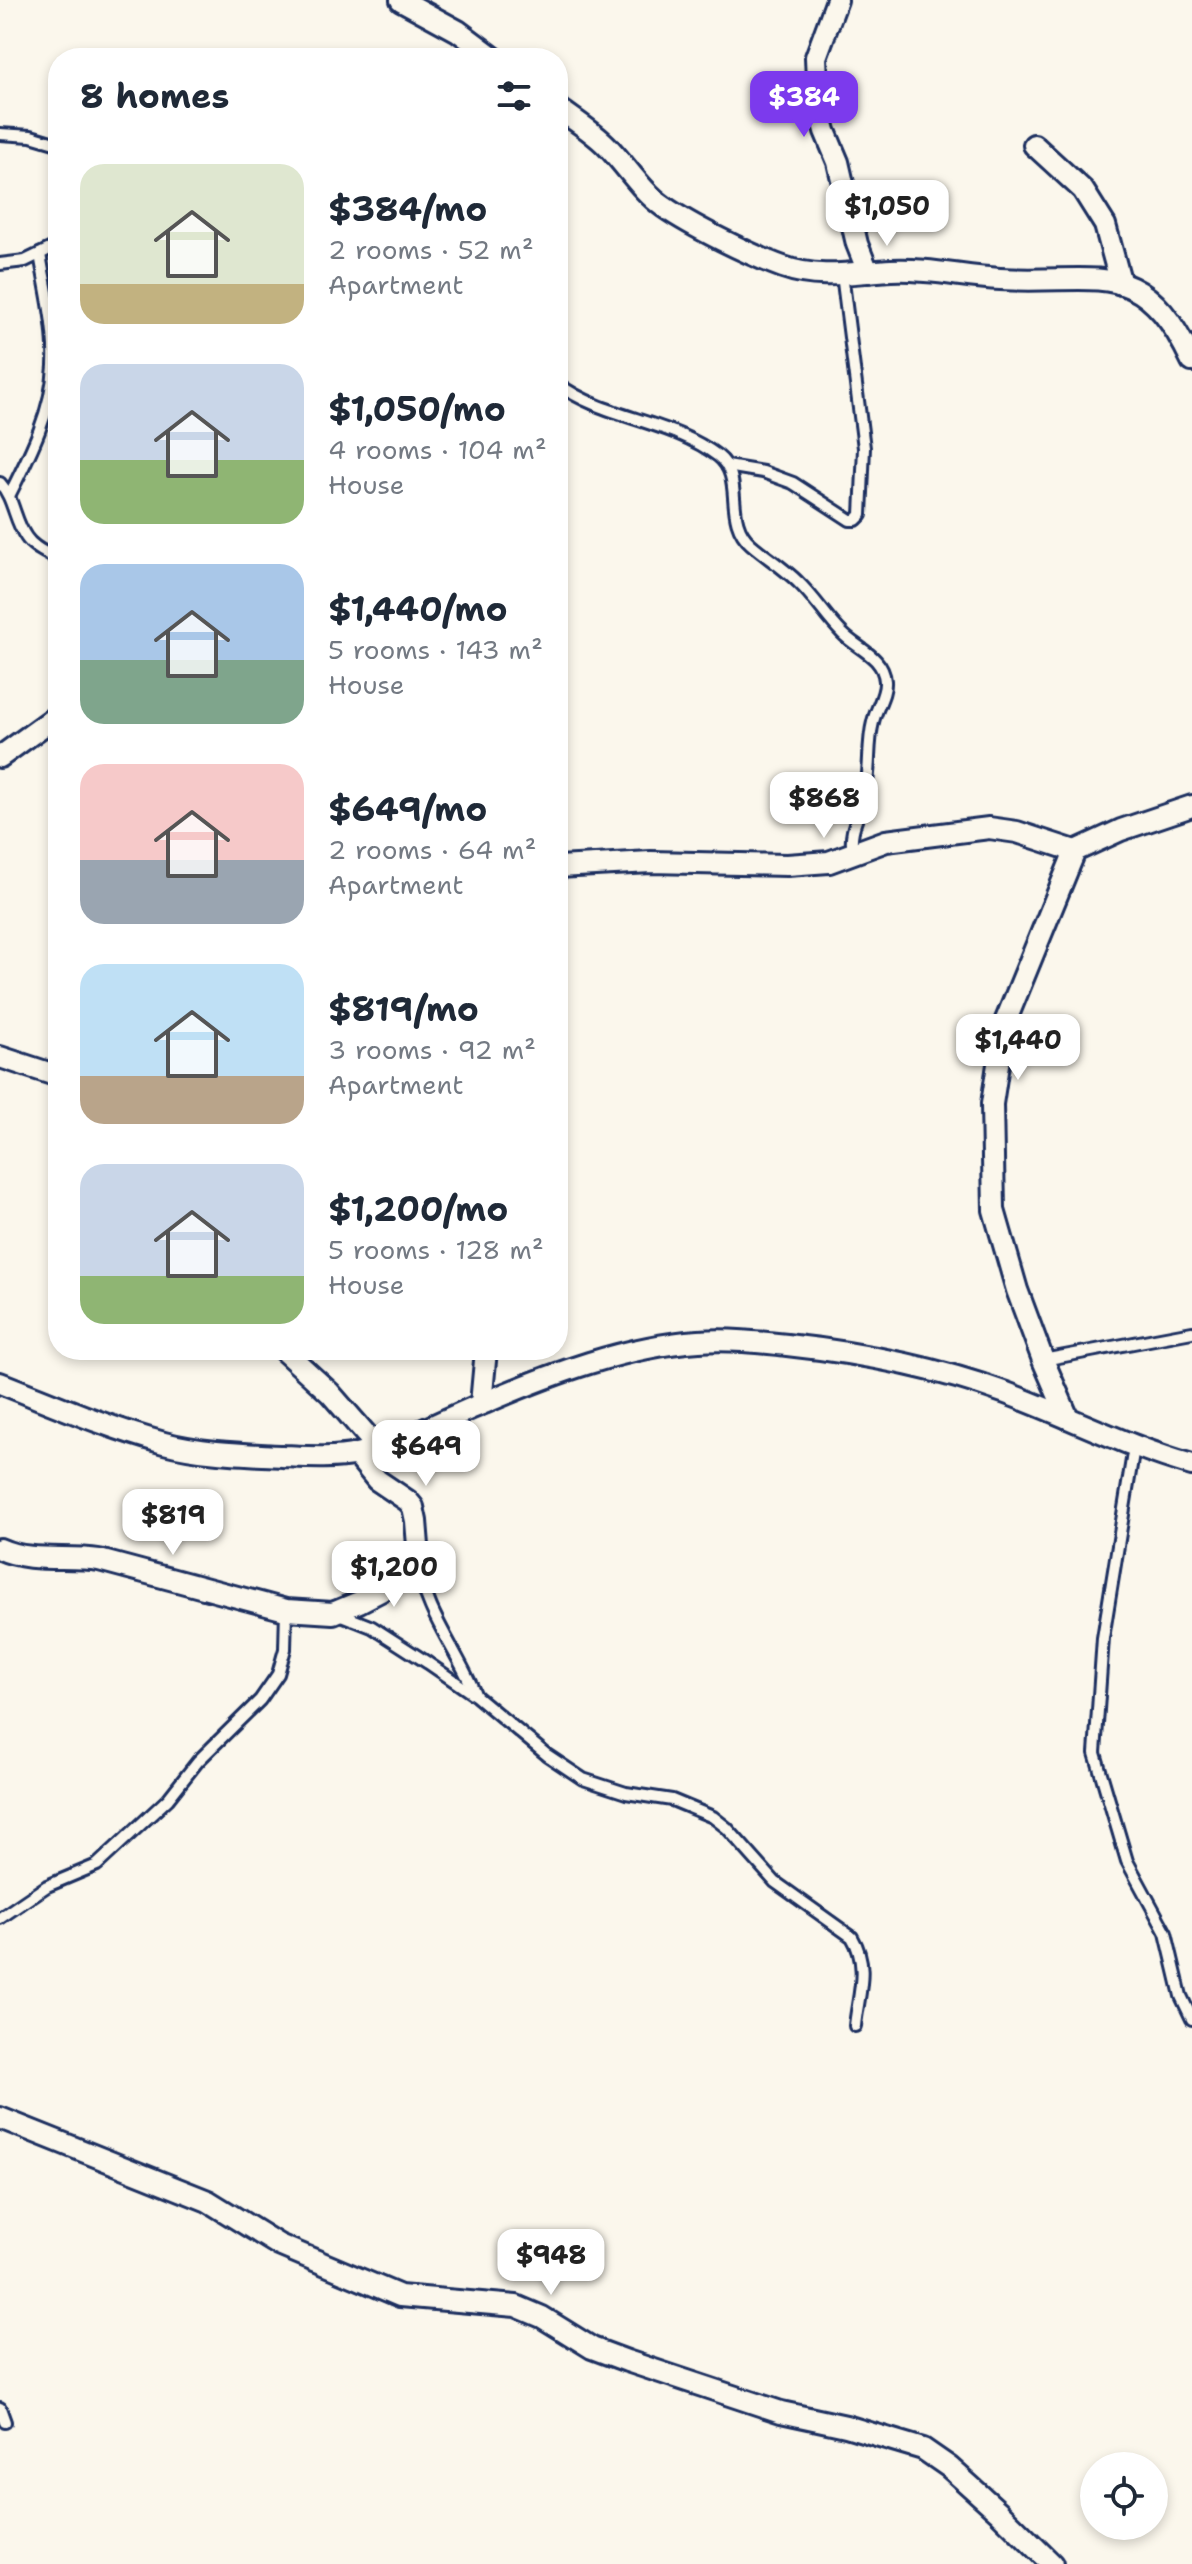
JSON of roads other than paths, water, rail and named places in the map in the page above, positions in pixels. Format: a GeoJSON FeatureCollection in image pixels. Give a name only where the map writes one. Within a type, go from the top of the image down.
{"type":"FeatureCollection","features":[{"type":"Feature","properties":{"kind":"street"},"geometry":{"type":"LineString","coordinates":[[401,0],[458,31],[481,48]]}},
{"type":"Feature","properties":{"kind":"street"},"geometry":{"type":"LineString","coordinates":[[837,0],[816,57],[818,104],[838,162],[857,244],[868,272]]}},
{"type":"Feature","properties":{"kind":"street"},"geometry":{"type":"LineString","coordinates":[[568,116],[604,143],[663,207],[784,267],[810,274],[921,269],[1000,279],[1092,278],[1121,284],[1150,298],[1165,313],[1192,361]]}},
{"type":"Feature","properties":{"kind":"street"},"geometry":{"type":"LineString","coordinates":[[1034,145],[1083,190],[1090,201],[1105,225],[1121,284]]}},
{"type":"Feature","properties":{"kind":"street"},"geometry":{"type":"LineString","coordinates":[[0,757],[48,722]]}},
{"type":"Feature","properties":{"kind":"street"},"geometry":{"type":"LineString","coordinates":[[568,866],[651,862],[787,865],[829,862],[886,841],[989,828],[1017,832],[1075,851],[1121,830],[1192,806]]}},
{"type":"Feature","properties":{"kind":"street"},"geometry":{"type":"LineString","coordinates":[[1068,1418],[1017,1290],[994,1210],[992,1104],[1004,1025],[1075,851]]}},
{"type":"Feature","properties":{"kind":"street"},"geometry":{"type":"LineString","coordinates":[[0,1057],[48,1073]]}},
{"type":"Feature","properties":{"kind":"street"},"geometry":{"type":"LineString","coordinates":[[0,1383],[166,1444],[221,1452],[313,1457],[356,1454],[449,1420],[554,1375],[660,1346],[700,1341],[745,1341],[879,1358],[943,1372],[1068,1418],[1134,1447],[1192,1465]]}},
{"type":"Feature","properties":{"kind":"street"},"geometry":{"type":"LineString","coordinates":[[294,1360],[330,1393],[377,1447]]}},
{"type":"Feature","properties":{"kind":"street"},"geometry":{"type":"LineString","coordinates":[[481,1404],[485,1360]]}},
{"type":"Feature","properties":{"kind":"street"},"geometry":{"type":"LineString","coordinates":[[0,1549],[16,1556],[33,1558],[99,1560],[286,1610],[333,1613],[388,1587],[409,1572],[419,1558],[413,1507],[377,1480],[356,1454]]}},
{"type":"Feature","properties":{"kind":"street"},"geometry":{"type":"LineString","coordinates":[[0,2118],[208,2201],[279,2245],[400,2296],[516,2306],[542,2317],[592,2348],[627,2361],[781,2412],[846,2426],[923,2449],[949,2467],[1050,2563]]}},
{"type":"Feature","properties":{"kind":"lane"},"geometry":{"type":"LineString","coordinates":[[0,134],[31,136],[48,141]]}},
{"type":"Feature","properties":{"kind":"lane"},"geometry":{"type":"LineString","coordinates":[[0,264],[25,261],[48,250]]}},
{"type":"Feature","properties":{"kind":"lane"},"geometry":{"type":"LineString","coordinates":[[40,254],[48,303]]}},
{"type":"Feature","properties":{"kind":"lane"},"geometry":{"type":"LineString","coordinates":[[727,466],[763,472],[793,483],[850,520],[856,520],[861,515],[864,448],[842,274]]}},
{"type":"Feature","properties":{"kind":"lane"},"geometry":{"type":"LineString","coordinates":[[568,390],[592,403],[648,422],[716,454],[731,475],[736,523],[742,535],[797,581],[842,633],[881,666],[885,685],[872,725],[866,791],[851,830],[853,852]]}},
{"type":"Feature","properties":{"kind":"lane"},"geometry":{"type":"LineString","coordinates":[[9,496],[48,405]]}},
{"type":"Feature","properties":{"kind":"lane"},"geometry":{"type":"LineString","coordinates":[[0,483],[9,496],[26,538],[48,554]]}},
{"type":"Feature","properties":{"kind":"lane"},"geometry":{"type":"LineString","coordinates":[[1043,1360],[1192,1332]]}},
{"type":"Feature","properties":{"kind":"lane"},"geometry":{"type":"LineString","coordinates":[[1134,1447],[1103,1638],[1095,1753],[1127,1861],[1166,1933],[1181,1996],[1192,2019]]}},
{"type":"Feature","properties":{"kind":"lane"},"geometry":{"type":"LineString","coordinates":[[419,1558],[426,1597],[476,1696]]}},
{"type":"Feature","properties":{"kind":"lane"},"geometry":{"type":"LineString","coordinates":[[0,1918],[47,1886],[97,1865],[168,1799],[198,1761],[260,1700],[278,1674],[285,1649],[286,1610]]}},
{"type":"Feature","properties":{"kind":"lane"},"geometry":{"type":"LineString","coordinates":[[333,1613],[372,1627],[476,1696],[547,1755],[583,1779],[626,1793],[672,1800],[713,1817],[727,1828],[775,1882],[844,1929],[858,1947],[863,1967],[855,2026]]}},
{"type":"Feature","properties":{"kind":"lane"},"geometry":{"type":"LineString","coordinates":[[0,2408],[5,2422]]}}]}
